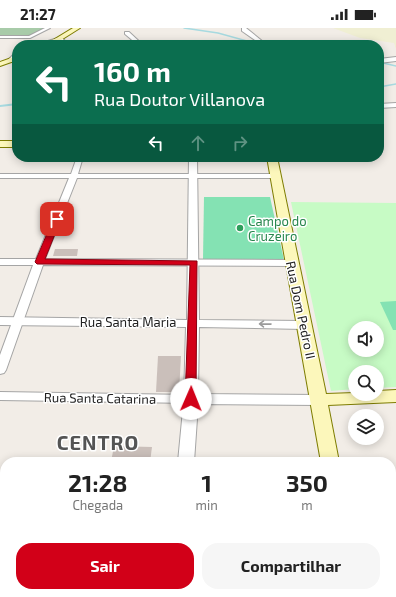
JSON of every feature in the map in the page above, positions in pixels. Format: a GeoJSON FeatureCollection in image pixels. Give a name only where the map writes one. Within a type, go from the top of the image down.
{"type":"FeatureCollection","features":[{"type":"Feature","properties":{"kind":"main road"},"geometry":{"type":"LineString","coordinates":[[63,40],[77,28]]}},
{"type":"Feature","properties":{"kind":"main road"},"geometry":{"type":"LineString","coordinates":[[0,64],[12,61]]}},
{"type":"Feature","properties":{"kind":"main road"},"geometry":{"type":"LineString","coordinates":[[0,144],[12,144]]}},
{"type":"Feature","properties":{"kind":"main road","name":"Rua Dom Pedro II"},"geometry":{"type":"LineString","coordinates":[[273,162],[291,263],[320,400],[329,457]]}},
{"type":"Feature","properties":{"kind":"main road"},"geometry":{"type":"LineString","coordinates":[[320,400],[396,396]]}},
{"type":"Feature","properties":{"kind":"street"},"geometry":{"type":"LineString","coordinates":[[0,38],[30,37],[48,28]]}},
{"type":"Feature","properties":{"kind":"street"},"geometry":{"type":"LineString","coordinates":[[244,28],[244,30],[257,40]]}},
{"type":"Feature","properties":{"kind":"street"},"geometry":{"type":"LineString","coordinates":[[127,33],[135,40]]}},
{"type":"Feature","properties":{"kind":"street"},"geometry":{"type":"LineString","coordinates":[[0,41],[7,38]]}},
{"type":"Feature","properties":{"kind":"street"},"geometry":{"type":"LineString","coordinates":[[384,60],[396,59]]}},
{"type":"Feature","properties":{"kind":"street"},"geometry":{"type":"LineString","coordinates":[[384,106],[396,106]]}},
{"type":"Feature","properties":{"kind":"street"},"geometry":{"type":"LineString","coordinates":[[0,370],[78,162]]}},
{"type":"Feature","properties":{"kind":"street"},"geometry":{"type":"LineString","coordinates":[[186,457],[191,399],[194,263],[193,162]]}},
{"type":"Feature","properties":{"kind":"street"},"geometry":{"type":"LineString","coordinates":[[0,176],[275,176]]}},
{"type":"Feature","properties":{"kind":"street"},"geometry":{"type":"LineString","coordinates":[[0,262],[291,263]]}},
{"type":"Feature","properties":{"kind":"street","name":"Rua Santa Maria"},"geometry":{"type":"LineString","coordinates":[[0,321],[304,325]]}},
{"type":"Feature","properties":{"kind":"street","name":"Rua Santa Catarina"},"geometry":{"type":"LineString","coordinates":[[0,396],[320,400]]}},
{"type":"Feature","properties":{"kind":"green space"},"geometry":{"type":"Polygon","coordinates":[[[0,28],[45,28],[29,37],[0,37],[0,28]]]}},
{"type":"Feature","properties":{"kind":"green space"},"geometry":{"type":"Polygon","coordinates":[[[333,28],[396,28],[396,49],[394,43],[384,42],[384,40],[360,38],[333,28]]]}},
{"type":"Feature","properties":{"kind":"green space","name":"Campo do Cruzeiro"},"geometry":{"type":"Polygon","coordinates":[[[204,197],[270,197],[284,260],[203,259],[204,197]]]}},
{"type":"Feature","properties":{"kind":"green space"},"geometry":{"type":"Polygon","coordinates":[[[291,202],[396,203],[396,387],[384,388],[384,365],[348,365],[348,390],[331,391],[291,202]]]}},
{"type":"Feature","properties":{"kind":"green space"},"geometry":{"type":"Polygon","coordinates":[[[396,301],[396,330],[393,330],[380,302],[396,301]]]}},
{"type":"Feature","properties":{"kind":"building"},"geometry":{"type":"Polygon","coordinates":[[[55,249],[78,249],[77,256],[53,256],[55,249]]]}},
{"type":"Feature","properties":{"kind":"building"},"geometry":{"type":"Polygon","coordinates":[[[158,356],[181,356],[179,392],[156,392],[158,356]]]}},
{"type":"Feature","properties":{"kind":"building"},"geometry":{"type":"Polygon","coordinates":[[[114,446],[152,447],[151,457],[112,457],[114,446]]]}},
{"type":"Feature","properties":{"kind":"waterway"},"geometry":{"type":"LineString","coordinates":[[184,28],[218,33],[243,40]]}},
{"type":"Feature","properties":{"kind":"waterway"},"geometry":{"type":"LineString","coordinates":[[384,63],[396,66]]}},
{"type":"Feature","properties":{"kind":"waterway"},"geometry":{"type":"LineString","coordinates":[[384,86],[396,84]]}},
{"type":"Feature","properties":{"kind":"waterway"},"geometry":{"type":"LineString","coordinates":[[0,106],[12,105]]}},
{"type":"Feature","properties":{"kind":"place","name":"Campo do Cruzeiro"},"geometry":{"type":"Point","coordinates":[240,228]}},
{"type":"Feature","properties":{"kind":"district","name":"CENTRO"},"geometry":{"type":"Point","coordinates":[98,442]}},
{"type":"Feature","properties":{"kind":"route"},"geometry":{"type":"LineString","coordinates":[[57,219],[40,262],[194,263],[191,399]]}}]}
